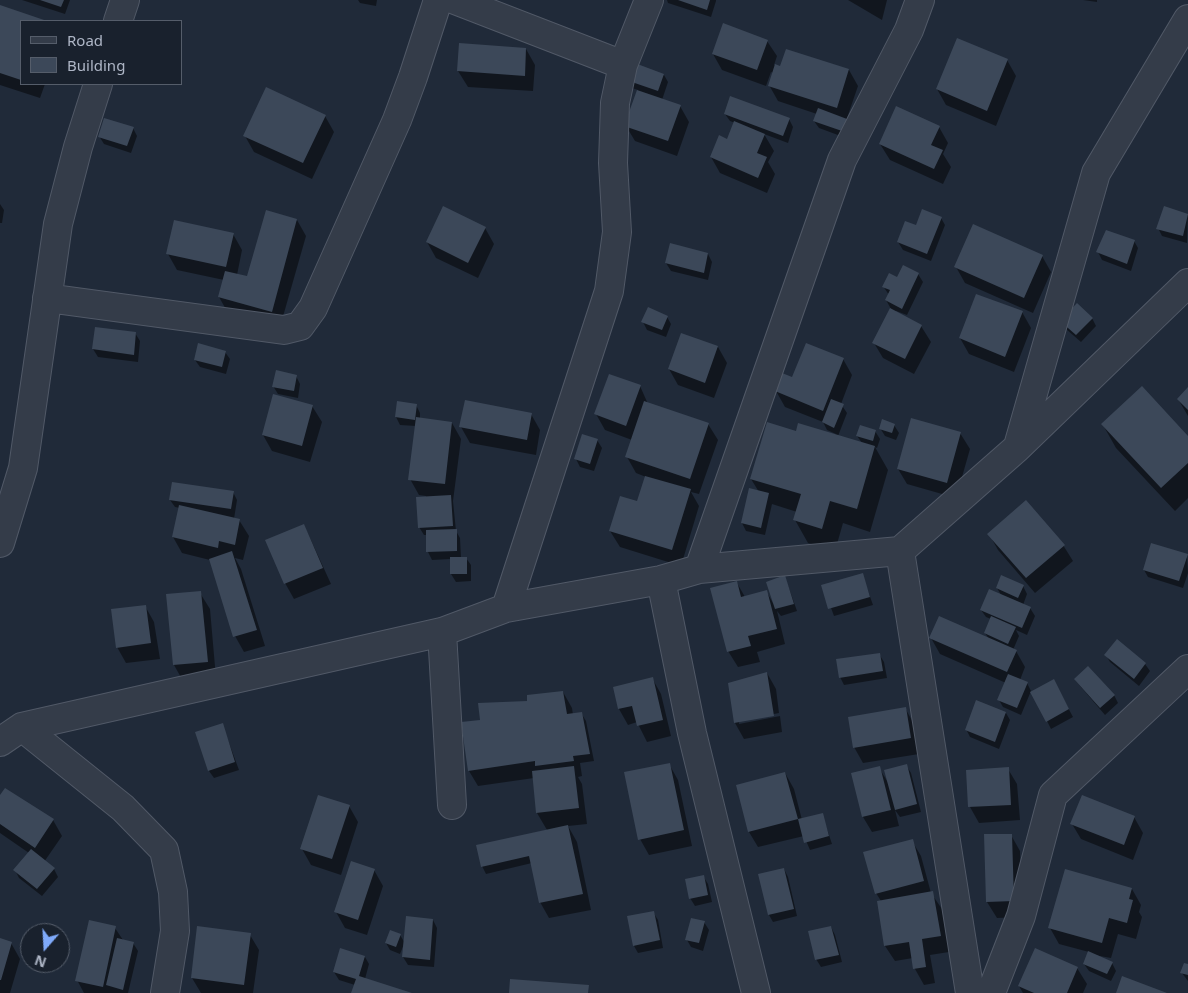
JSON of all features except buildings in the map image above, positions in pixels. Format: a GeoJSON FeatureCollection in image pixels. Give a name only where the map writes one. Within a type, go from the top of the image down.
{"type":"FeatureCollection","features":[{"type":"Feature","properties":{"kind":"street"},"geometry":{"type":"LineString","coordinates":[[118,20],[125,0]]}},
{"type":"Feature","properties":{"kind":"street"},"geometry":{"type":"LineString","coordinates":[[46,298],[284,330],[300,326],[313,308],[396,120],[413,77],[438,0]]}},
{"type":"Feature","properties":{"kind":"street"},"geometry":{"type":"LineString","coordinates":[[455,0],[623,64]]}},
{"type":"Feature","properties":{"kind":"street"},"geometry":{"type":"LineString","coordinates":[[506,608],[609,291],[617,232],[614,164],[615,103],[623,64],[649,0]]}},
{"type":"Feature","properties":{"kind":"street"},"geometry":{"type":"LineString","coordinates":[[699,570],[842,160],[909,30],[920,0]]}},
{"type":"Feature","properties":{"kind":"street"},"geometry":{"type":"LineString","coordinates":[[1018,448],[1096,173],[1175,44],[1188,19]]}},
{"type":"Feature","properties":{"kind":"street"},"geometry":{"type":"LineString","coordinates":[[0,543],[23,468],[58,224],[78,147],[98,85]]}},
{"type":"Feature","properties":{"kind":"street"},"geometry":{"type":"LineString","coordinates":[[9,731],[442,632],[506,608],[660,580],[699,570],[900,551],[1018,448],[1188,283]]}},
{"type":"Feature","properties":{"kind":"street"},"geometry":{"type":"LineString","coordinates":[[900,551],[970,993]]}},
{"type":"Feature","properties":{"kind":"street"},"geometry":{"type":"LineString","coordinates":[[660,580],[692,732],[756,993]]}},
{"type":"Feature","properties":{"kind":"street"},"geometry":{"type":"LineString","coordinates":[[442,632],[452,805]]}},
{"type":"Feature","properties":{"kind":"street"},"geometry":{"type":"LineString","coordinates":[[991,993],[1021,916],[1053,795],[1188,669]]}},
{"type":"Feature","properties":{"kind":"street"},"geometry":{"type":"LineString","coordinates":[[9,731],[123,808],[164,850],[173,892],[175,931],[165,993]]}}]}
